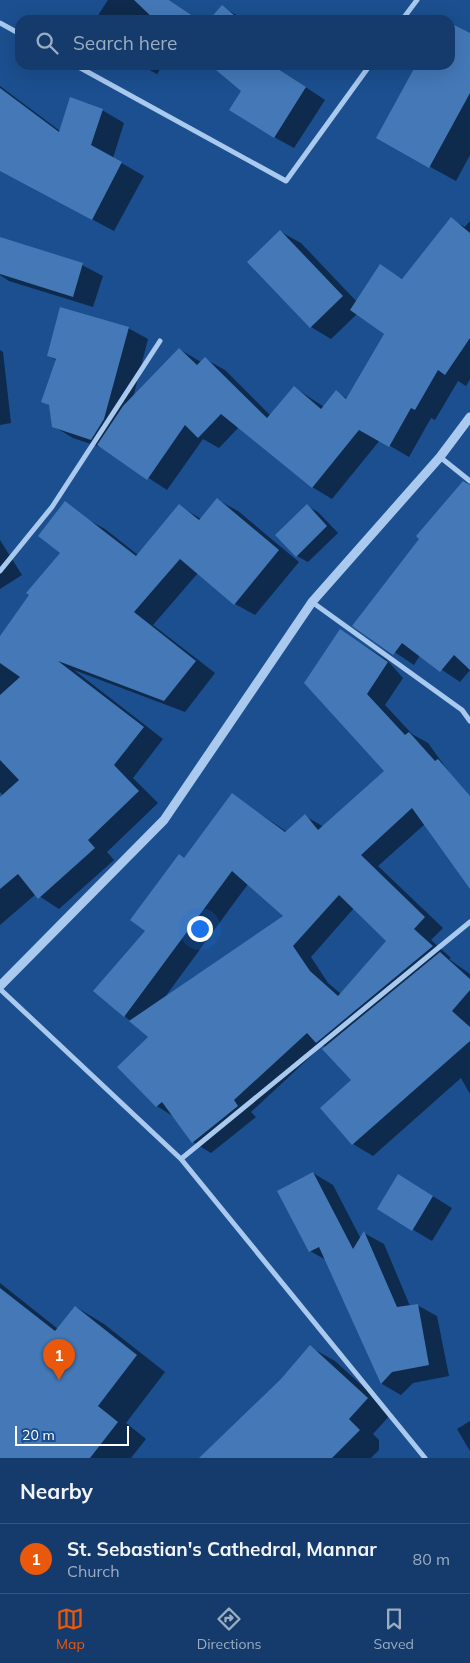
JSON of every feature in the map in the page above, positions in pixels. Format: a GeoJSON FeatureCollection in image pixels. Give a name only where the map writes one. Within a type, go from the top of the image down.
{"type":"FeatureCollection","features":[{"type":"Feature","properties":{"kind":"street"},"geometry":{"type":"LineString","coordinates":[[406,15],[416,0]]}},
{"type":"Feature","properties":{"kind":"street"},"geometry":{"type":"LineString","coordinates":[[0,23],[15,31]]}},
{"type":"Feature","properties":{"kind":"street"},"geometry":{"type":"LineString","coordinates":[[84,70],[286,181],[366,70]]}},
{"type":"Feature","properties":{"kind":"street"},"geometry":{"type":"LineString","coordinates":[[0,571],[52,507],[160,341]]}},
{"type":"Feature","properties":{"kind":"street"},"geometry":{"type":"LineString","coordinates":[[425,1458],[181,1159],[0,987],[164,820],[312,602],[440,456],[470,417]]}},
{"type":"Feature","properties":{"kind":"street"},"geometry":{"type":"LineString","coordinates":[[440,456],[470,481]]}},
{"type":"Feature","properties":{"kind":"street"},"geometry":{"type":"LineString","coordinates":[[312,602],[462,710],[470,720]]}},
{"type":"Feature","properties":{"kind":"street"},"geometry":{"type":"LineString","coordinates":[[181,1159],[470,922]]}},
{"type":"Feature","properties":{"kind":"building"},"geometry":{"type":"Polygon","coordinates":[[[134,0],[169,0],[192,15],[150,15],[134,0]]]}},
{"type":"Feature","properties":{"kind":"building"},"geometry":{"type":"Polygon","coordinates":[[[222,5],[234,15],[213,15],[222,5]]]}},
{"type":"Feature","properties":{"kind":"building"},"geometry":{"type":"Polygon","coordinates":[[[455,26],[470,33],[470,93],[429,168],[376,138],[413,70],[455,70],[455,26]]]}},
{"type":"Feature","properties":{"kind":"building"},"geometry":{"type":"Polygon","coordinates":[[[216,70],[280,70],[306,87],[274,138],[229,110],[241,91],[216,70]]]}},
{"type":"Feature","properties":{"kind":"building"},"geometry":{"type":"Polygon","coordinates":[[[0,88],[59,132],[70,97],[103,109],[91,145],[122,162],[92,220],[0,171],[0,88]]]}},
{"type":"Feature","properties":{"kind":"building"},"geometry":{"type":"Polygon","coordinates":[[[451,217],[470,233],[470,338],[445,375],[438,370],[415,410],[411,408],[389,447],[359,430],[312,488],[221,414],[198,438],[185,425],[147,480],[97,445],[123,406],[179,348],[197,365],[205,357],[267,418],[294,386],[321,409],[336,390],[346,399],[384,334],[350,310],[380,264],[402,279],[451,217]]]}},
{"type":"Feature","properties":{"kind":"building"},"geometry":{"type":"Polygon","coordinates":[[[280,230],[343,296],[310,328],[247,262],[280,230]]]}},
{"type":"Feature","properties":{"kind":"building"},"geometry":{"type":"Polygon","coordinates":[[[0,237],[83,263],[73,297],[0,274],[0,237]]]}},
{"type":"Feature","properties":{"kind":"building"},"geometry":{"type":"Polygon","coordinates":[[[60,307],[129,327],[104,419],[91,440],[52,427],[49,405],[41,402],[56,359],[47,356],[60,307]]]}},
{"type":"Feature","properties":{"kind":"building"},"geometry":{"type":"Polygon","coordinates":[[[463,481],[470,485],[470,670],[454,655],[440,672],[402,643],[393,655],[352,626],[419,539],[416,536],[463,481]]]}},
{"type":"Feature","properties":{"kind":"building"},"geometry":{"type":"Polygon","coordinates":[[[217,498],[279,550],[234,605],[180,559],[134,612],[196,661],[164,701],[58,661],[144,727],[114,765],[139,791],[88,840],[95,848],[38,899],[18,874],[0,889],[0,797],[19,780],[0,760],[0,695],[20,677],[0,663],[0,636],[29,595],[26,593],[60,553],[38,536],[65,501],[136,556],[179,504],[199,520],[217,498]]]}},
{"type":"Feature","properties":{"kind":"building"},"geometry":{"type":"Polygon","coordinates":[[[307,504],[327,526],[296,557],[275,535],[307,504]]]}},
{"type":"Feature","properties":{"kind":"building"},"geometry":{"type":"Polygon","coordinates":[[[340,629],[388,662],[367,694],[405,735],[409,732],[435,761],[438,759],[470,796],[470,889],[412,808],[361,855],[425,917],[414,929],[433,946],[316,1043],[307,1033],[234,1100],[238,1106],[192,1143],[162,1102],[156,1107],[117,1067],[148,1037],[129,1021],[283,916],[232,871],[124,1017],[93,991],[145,931],[130,920],[179,854],[184,858],[232,793],[285,832],[305,814],[318,830],[384,771],[304,683],[340,629]],[[339,895],[293,946],[310,971],[338,996],[386,941],[339,895]]]}},
{"type":"Feature","properties":{"kind":"building"},"geometry":{"type":"Polygon","coordinates":[[[440,952],[470,979],[470,990],[452,1011],[470,1027],[470,1041],[352,1145],[320,1108],[351,1080],[322,1049],[440,952]]]}},
{"type":"Feature","properties":{"kind":"building"},"geometry":{"type":"Polygon","coordinates":[[[313,1172],[353,1249],[364,1231],[397,1307],[418,1304],[429,1365],[392,1372],[381,1384],[319,1247],[309,1252],[277,1191],[313,1172]]]}},
{"type":"Feature","properties":{"kind":"building"},"geometry":{"type":"Polygon","coordinates":[[[398,1174],[433,1196],[412,1231],[377,1209],[398,1174]]]}},
{"type":"Feature","properties":{"kind":"building"},"geometry":{"type":"Polygon","coordinates":[[[0,1288],[55,1331],[75,1306],[137,1355],[98,1406],[118,1422],[90,1458],[0,1458],[0,1288]]]}},
{"type":"Feature","properties":{"kind":"building"},"geometry":{"type":"Polygon","coordinates":[[[310,1345],[368,1398],[349,1419],[360,1430],[332,1458],[199,1458],[281,1379],[310,1345]]]}},
{"type":"Feature","properties":{"kind":"place","name":"St. Sebastian's Cathedral, Mannar"},"geometry":{"type":"Point","coordinates":[59,1380]}}]}
